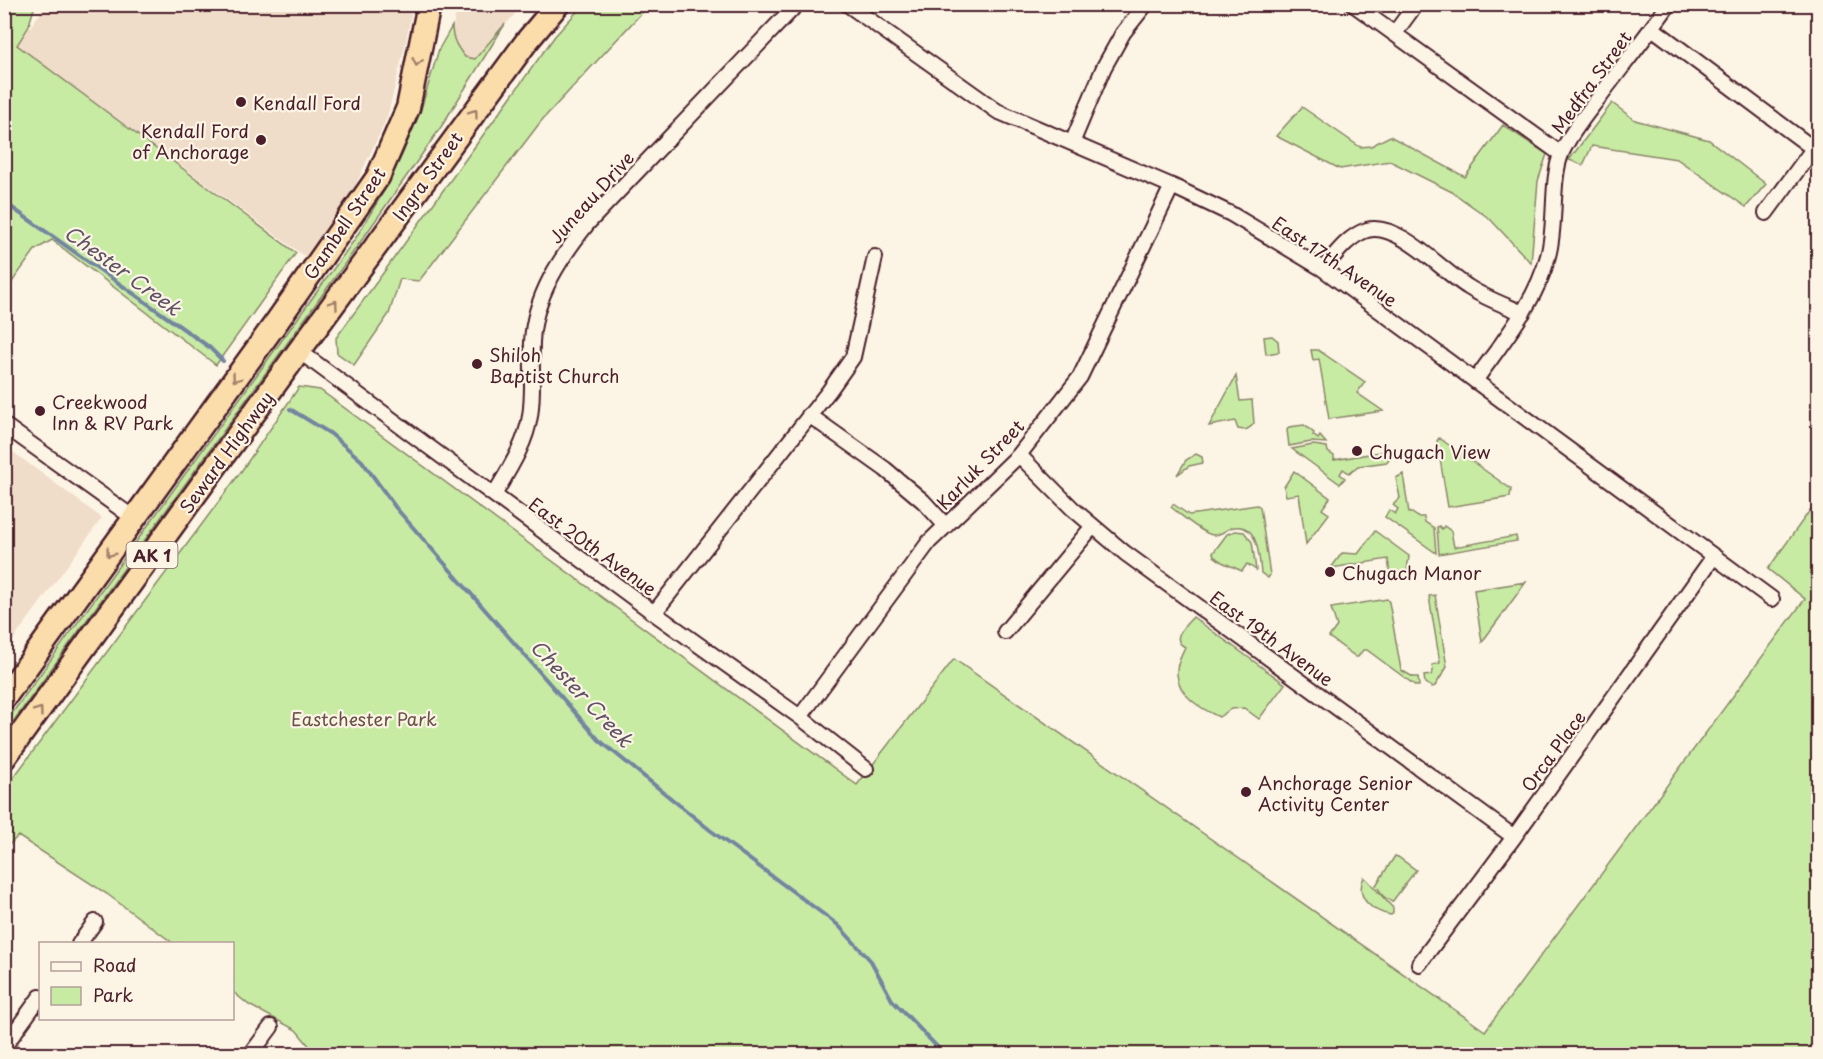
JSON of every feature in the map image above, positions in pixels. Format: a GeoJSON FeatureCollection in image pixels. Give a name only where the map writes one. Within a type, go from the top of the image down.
{"type":"FeatureCollection","features":[{"type":"Feature","properties":{"kind":"highway","name":"Gambell Street"},"geometry":{"type":"LineString","coordinates":[[271,330],[378,177],[408,108],[429,4]]}},
{"type":"Feature","properties":{"kind":"highway","name":"Ingra Street"},"geometry":{"type":"LineString","coordinates":[[299,351],[526,41],[558,4]]}},
{"type":"Feature","properties":{"kind":"highway","name":"Seward Highway"},"geometry":{"type":"LineString","coordinates":[[4,698],[271,330]]}},
{"type":"Feature","properties":{"kind":"highway","name":"Seward Highway"},"geometry":{"type":"LineString","coordinates":[[4,758],[299,351]]}},
{"type":"Feature","properties":{"kind":"street","name":"Juneau Drive"},"geometry":{"type":"LineString","coordinates":[[494,495],[518,451],[530,417],[532,339],[540,300],[564,253],[588,223],[797,4]]}},
{"type":"Feature","properties":{"kind":"street","name":"East 17th Avenue"},"geometry":{"type":"LineString","coordinates":[[847,4],[997,111],[1172,186],[1231,214],[1323,269],[1772,599]]}},
{"type":"Feature","properties":{"kind":"street"},"geometry":{"type":"LineString","coordinates":[[1072,143],[1104,68],[1124,33],[1146,4]]}},
{"type":"Feature","properties":{"kind":"street"},"geometry":{"type":"LineString","coordinates":[[1353,4],[1561,154]]}},
{"type":"Feature","properties":{"kind":"street"},"geometry":{"type":"LineString","coordinates":[[1394,34],[1416,4]]}},
{"type":"Feature","properties":{"kind":"street","name":"Medfra Street"},"geometry":{"type":"LineString","coordinates":[[1475,381],[1523,313],[1539,284],[1549,255],[1556,178],[1561,154],[1580,123],[1670,4]]}},
{"type":"Feature","properties":{"kind":"street"},"geometry":{"type":"LineString","coordinates":[[1652,28],[1817,148],[1766,213]]}},
{"type":"Feature","properties":{"kind":"street","name":"Karluk Street"},"geometry":{"type":"LineString","coordinates":[[800,717],[929,542],[1019,455],[1080,377],[1172,186]]}},
{"type":"Feature","properties":{"kind":"street"},"geometry":{"type":"LineString","coordinates":[[1323,269],[1352,237],[1369,229],[1385,231],[1400,236],[1468,287],[1523,313]]}},
{"type":"Feature","properties":{"kind":"street"},"geometry":{"type":"LineString","coordinates":[[654,613],[853,357],[876,256]]}},
{"type":"Feature","properties":{"kind":"street","name":"East 20th Avenue"},"geometry":{"type":"LineString","coordinates":[[299,351],[654,613],[800,717],[866,769]]}},
{"type":"Feature","properties":{"kind":"street"},"geometry":{"type":"LineString","coordinates":[[809,416],[885,469],[923,501],[946,526]]}},
{"type":"Feature","properties":{"kind":"street"},"geometry":{"type":"LineString","coordinates":[[4,425],[135,519]]}},
{"type":"Feature","properties":{"kind":"street","name":"East 19th Avenue"},"geometry":{"type":"LineString","coordinates":[[1019,455],[1073,509],[1125,553],[1514,837]]}},
{"type":"Feature","properties":{"kind":"street"},"geometry":{"type":"LineString","coordinates":[[1005,632],[1093,526]]}},
{"type":"Feature","properties":{"kind":"street","name":"Orca Place"},"geometry":{"type":"LineString","coordinates":[[1419,964],[1514,837],[1714,556]]}},
{"type":"Feature","properties":{"kind":"street"},"geometry":{"type":"LineString","coordinates":[[80,942],[95,922]]}},
{"type":"Feature","properties":{"kind":"street"},"geometry":{"type":"LineString","coordinates":[[4,1047],[39,998]]}},
{"type":"Feature","properties":{"kind":"street"},"geometry":{"type":"LineString","coordinates":[[251,1054],[271,1027]]}},
{"type":"Feature","properties":{"kind":"shaded area","name":"Kendall Ford of Anchorage"},"geometry":{"type":"Polygon","coordinates":[[[46,5],[413,5],[387,118],[350,197],[307,258],[17,45],[46,5]]]}},
{"type":"Feature","properties":{"kind":"shaded area"},"geometry":{"type":"Polygon","coordinates":[[[456,5],[523,5],[475,59],[465,57],[452,37],[456,5]]]}},
{"type":"Feature","properties":{"kind":"shaded area"},"geometry":{"type":"Polygon","coordinates":[[[5,446],[102,518],[5,651],[5,446]]]}},
{"type":"Feature","properties":{"kind":"green space"},"geometry":{"type":"Polygon","coordinates":[[[5,4],[35,5],[28,28],[17,45],[296,253],[216,365],[52,240],[35,250],[10,285],[5,281],[5,4]]]}},
{"type":"Feature","properties":{"kind":"green space"},"geometry":{"type":"Polygon","coordinates":[[[583,5],[649,5],[542,120],[419,281],[400,279],[389,314],[354,365],[337,353],[336,338],[555,36],[583,5]]]}},
{"type":"Feature","properties":{"kind":"green space"},"geometry":{"type":"Polygon","coordinates":[[[505,24],[441,127],[359,244],[5,733],[5,723],[355,239],[384,191],[402,155],[421,109],[439,49],[452,26],[454,39],[460,50],[465,57],[475,59],[505,24]]]}},
{"type":"Feature","properties":{"kind":"green space"},"geometry":{"type":"Polygon","coordinates":[[[1612,103],[1635,120],[1709,140],[1766,184],[1746,207],[1677,159],[1592,146],[1583,165],[1569,160],[1612,103]]]}},
{"type":"Feature","properties":{"kind":"green space"},"geometry":{"type":"Polygon","coordinates":[[[1302,107],[1360,147],[1371,146],[1390,136],[1465,177],[1503,125],[1547,154],[1538,181],[1531,263],[1490,219],[1452,192],[1390,161],[1340,169],[1276,136],[1302,107]]]}},
{"type":"Feature","properties":{"kind":"green space"},"geometry":{"type":"Polygon","coordinates":[[[1272,336],[1278,341],[1279,352],[1266,354],[1264,337],[1272,336]]]}},
{"type":"Feature","properties":{"kind":"green space"},"geometry":{"type":"Polygon","coordinates":[[[1311,350],[1318,350],[1365,382],[1357,393],[1383,411],[1329,419],[1319,359],[1313,360],[1311,350]]]}},
{"type":"Feature","properties":{"kind":"green space"},"geometry":{"type":"Polygon","coordinates":[[[1236,376],[1240,401],[1252,400],[1254,423],[1243,430],[1238,429],[1235,421],[1209,426],[1236,376]]]}},
{"type":"Feature","properties":{"kind":"green space","name":"Eastchester Park"},"geometry":{"type":"Polygon","coordinates":[[[299,387],[320,390],[857,785],[954,659],[1485,1031],[1805,599],[1768,569],[1818,499],[1818,1054],[316,1054],[296,1030],[249,1005],[234,993],[234,942],[172,942],[107,894],[18,836],[5,849],[5,789],[240,473],[299,387]]]}},
{"type":"Feature","properties":{"kind":"green space"},"geometry":{"type":"Polygon","coordinates":[[[1304,425],[1314,433],[1313,435],[1318,439],[1320,436],[1326,443],[1311,442],[1289,446],[1287,430],[1289,427],[1304,425]]]}},
{"type":"Feature","properties":{"kind":"green space"},"geometry":{"type":"Polygon","coordinates":[[[1439,438],[1511,489],[1510,497],[1448,507],[1437,441],[1439,438]]]}},
{"type":"Feature","properties":{"kind":"green space"},"geometry":{"type":"Polygon","coordinates":[[[1313,445],[1327,447],[1328,452],[1334,456],[1334,460],[1392,450],[1392,454],[1387,462],[1358,466],[1349,473],[1343,469],[1340,474],[1345,478],[1340,484],[1292,449],[1313,445]]]}},
{"type":"Feature","properties":{"kind":"green space"},"geometry":{"type":"Polygon","coordinates":[[[1196,454],[1202,457],[1203,463],[1189,466],[1177,475],[1186,460],[1196,454]]]}},
{"type":"Feature","properties":{"kind":"green space"},"geometry":{"type":"Polygon","coordinates":[[[1294,471],[1330,498],[1322,509],[1329,514],[1306,544],[1299,494],[1286,496],[1284,487],[1294,471]]]}},
{"type":"Feature","properties":{"kind":"green space"},"geometry":{"type":"Polygon","coordinates":[[[1403,474],[1409,513],[1424,517],[1425,522],[1434,528],[1436,553],[1385,517],[1389,510],[1395,514],[1398,509],[1393,505],[1400,498],[1396,478],[1403,474]]]}},
{"type":"Feature","properties":{"kind":"green space"},"geometry":{"type":"Polygon","coordinates":[[[1173,504],[1189,515],[1257,505],[1260,507],[1270,575],[1268,578],[1261,573],[1256,543],[1248,530],[1234,527],[1219,534],[1208,534],[1171,507],[1173,504]]]}},
{"type":"Feature","properties":{"kind":"green space"},"geometry":{"type":"Polygon","coordinates":[[[1444,526],[1451,531],[1454,547],[1516,536],[1517,541],[1439,554],[1437,527],[1442,529],[1444,526]]]}},
{"type":"Feature","properties":{"kind":"green space"},"geometry":{"type":"Polygon","coordinates":[[[1235,531],[1244,532],[1252,542],[1256,570],[1247,564],[1242,571],[1214,556],[1213,553],[1227,534],[1235,531]]]}},
{"type":"Feature","properties":{"kind":"green space"},"geometry":{"type":"Polygon","coordinates":[[[1375,531],[1409,556],[1407,571],[1390,574],[1388,559],[1331,568],[1342,553],[1358,554],[1375,531]]]}},
{"type":"Feature","properties":{"kind":"green space"},"geometry":{"type":"Polygon","coordinates":[[[1526,582],[1482,642],[1474,590],[1526,582]]]}},
{"type":"Feature","properties":{"kind":"green space"},"geometry":{"type":"Polygon","coordinates":[[[1435,595],[1447,667],[1432,687],[1425,683],[1424,676],[1431,675],[1432,665],[1440,663],[1429,596],[1435,595]]]}},
{"type":"Feature","properties":{"kind":"green space"},"geometry":{"type":"Polygon","coordinates":[[[1387,599],[1401,670],[1413,677],[1418,677],[1419,686],[1367,650],[1363,650],[1356,657],[1329,637],[1337,626],[1331,608],[1387,599]]]}},
{"type":"Feature","properties":{"kind":"green space"},"geometry":{"type":"Polygon","coordinates":[[[1193,617],[1285,684],[1259,719],[1244,708],[1231,709],[1219,717],[1192,701],[1182,689],[1178,682],[1177,671],[1185,647],[1180,644],[1179,636],[1193,617]]]}},
{"type":"Feature","properties":{"kind":"green space"},"geometry":{"type":"Polygon","coordinates":[[[1395,856],[1416,870],[1392,902],[1383,896],[1376,885],[1395,856]]]}},
{"type":"Feature","properties":{"kind":"green space"},"geometry":{"type":"Polygon","coordinates":[[[1364,877],[1393,908],[1391,915],[1378,911],[1367,903],[1361,891],[1364,877]]]}},
{"type":"Feature","properties":{"kind":"waterway","name":"Chester Creek"},"geometry":{"type":"LineString","coordinates":[[4,202],[209,347],[223,361]]}},
{"type":"Feature","properties":{"kind":"waterway","name":"Chester Creek"},"geometry":{"type":"LineString","coordinates":[[290,409],[331,434],[362,461],[396,508],[599,740],[710,830],[838,925],[871,961],[892,1000],[944,1054]]}},
{"type":"Feature","properties":{"kind":"place","name":"Kendall Ford"},"geometry":{"type":"Point","coordinates":[241,102]}},
{"type":"Feature","properties":{"kind":"place","name":"Kendall Ford of Anchorage"},"geometry":{"type":"Point","coordinates":[261,140]}},
{"type":"Feature","properties":{"kind":"place","name":"Shiloh Baptist Church"},"geometry":{"type":"Point","coordinates":[477,364]}},
{"type":"Feature","properties":{"kind":"place","name":"Creekwood Inn & RV Park"},"geometry":{"type":"Point","coordinates":[40,411]}},
{"type":"Feature","properties":{"kind":"place","name":"Chugach View"},"geometry":{"type":"Point","coordinates":[1357,451]}},
{"type":"Feature","properties":{"kind":"place","name":"Chugach Manor"},"geometry":{"type":"Point","coordinates":[1330,572]}},
{"type":"Feature","properties":{"kind":"place","name":"Anchorage Senior Activity Center"},"geometry":{"type":"Point","coordinates":[1246,792]}}]}
